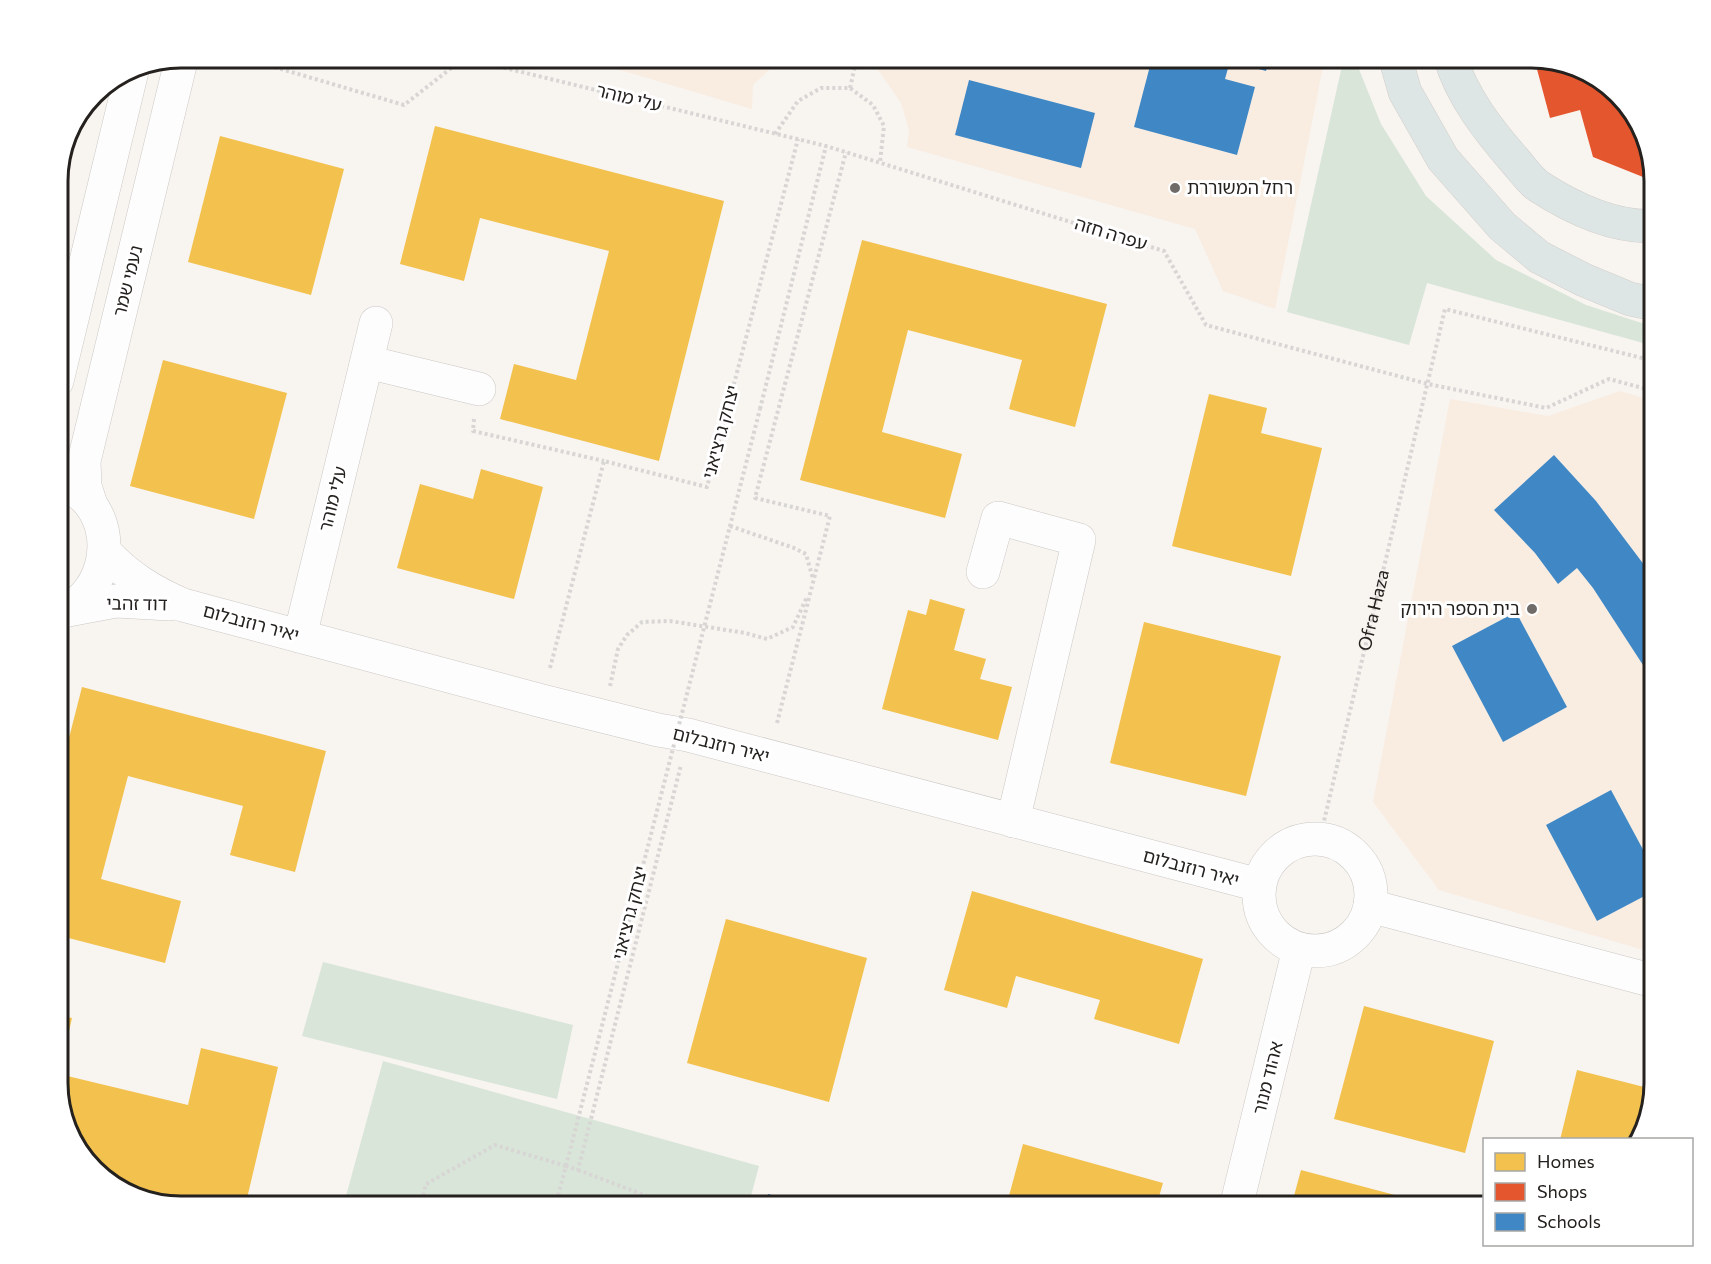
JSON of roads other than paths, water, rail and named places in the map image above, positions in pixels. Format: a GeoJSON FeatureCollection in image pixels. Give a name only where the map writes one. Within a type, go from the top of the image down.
{"type":"FeatureCollection","features":[{"type":"Feature","properties":{"kind":"main road"},"geometry":{"type":"LineString","coordinates":[[1398,68],[1405,92],[1443,159],[1502,226],[1539,257],[1584,280],[1630,299],[1644,302]]}},
{"type":"Feature","properties":{"kind":"main road"},"geometry":{"type":"LineString","coordinates":[[1453,68],[1486,129],[1536,185],[1587,213],[1610,222],[1644,227]]}},
{"type":"Feature","properties":{"kind":"street","name":"נעמי שמר"},"geometry":{"type":"LineString","coordinates":[[105,552],[102,527],[85,486],[84,460],[179,68]]}},
{"type":"Feature","properties":{"kind":"street"},"geometry":{"type":"LineString","coordinates":[[68,329],[119,86]]}},
{"type":"Feature","properties":{"kind":"street","name":"עלי מוהר"},"geometry":{"type":"LineString","coordinates":[[300,636],[376,323]]}},
{"type":"Feature","properties":{"kind":"street"},"geometry":{"type":"LineString","coordinates":[[367,362],[479,389]]}},
{"type":"Feature","properties":{"kind":"street"},"geometry":{"type":"LineString","coordinates":[[68,486],[91,505]]}},
{"type":"Feature","properties":{"kind":"street"},"geometry":{"type":"LineString","coordinates":[[983,572],[998,518],[1079,540],[1013,820]]}},
{"type":"Feature","properties":{"kind":"street"},"geometry":{"type":"LineString","coordinates":[[68,607],[87,594],[100,573],[105,552]]}},
{"type":"Feature","properties":{"kind":"street","name":"דוד זהבי"},"geometry":{"type":"LineString","coordinates":[[105,552],[129,576],[155,593],[183,605]]}},
{"type":"Feature","properties":{"kind":"street","name":"דוד זהבי"},"geometry":{"type":"LineString","coordinates":[[68,611],[116,601],[183,605]]}},
{"type":"Feature","properties":{"kind":"street","name":"יאיר רוזנבלום"},"geometry":{"type":"LineString","coordinates":[[183,605],[542,701],[658,730],[688,735],[1259,885]]}},
{"type":"Feature","properties":{"kind":"street"},"geometry":{"type":"LineString","coordinates":[[1320,838],[1340,843],[1352,852],[1365,867],[1371,886],[1370,906],[1363,924],[1354,936],[1338,946],[1319,951],[1299,949],[1279,938],[1266,924],[1259,905],[1259,885],[1268,861],[1282,847],[1300,839],[1320,838]]}},
{"type":"Feature","properties":{"kind":"street"},"geometry":{"type":"LineString","coordinates":[[1370,906],[1644,978]]}},
{"type":"Feature","properties":{"kind":"street","name":"אהוד מנור"},"geometry":{"type":"LineString","coordinates":[[1239,1196],[1299,949]]}},
{"type":"Feature","properties":{"kind":"place","name":"רחל המשוררת"},"geometry":{"type":"Point","coordinates":[1175,188]}},
{"type":"Feature","properties":{"kind":"place","name":"בית הספר הירוק"},"geometry":{"type":"Point","coordinates":[1532,609]}}]}
